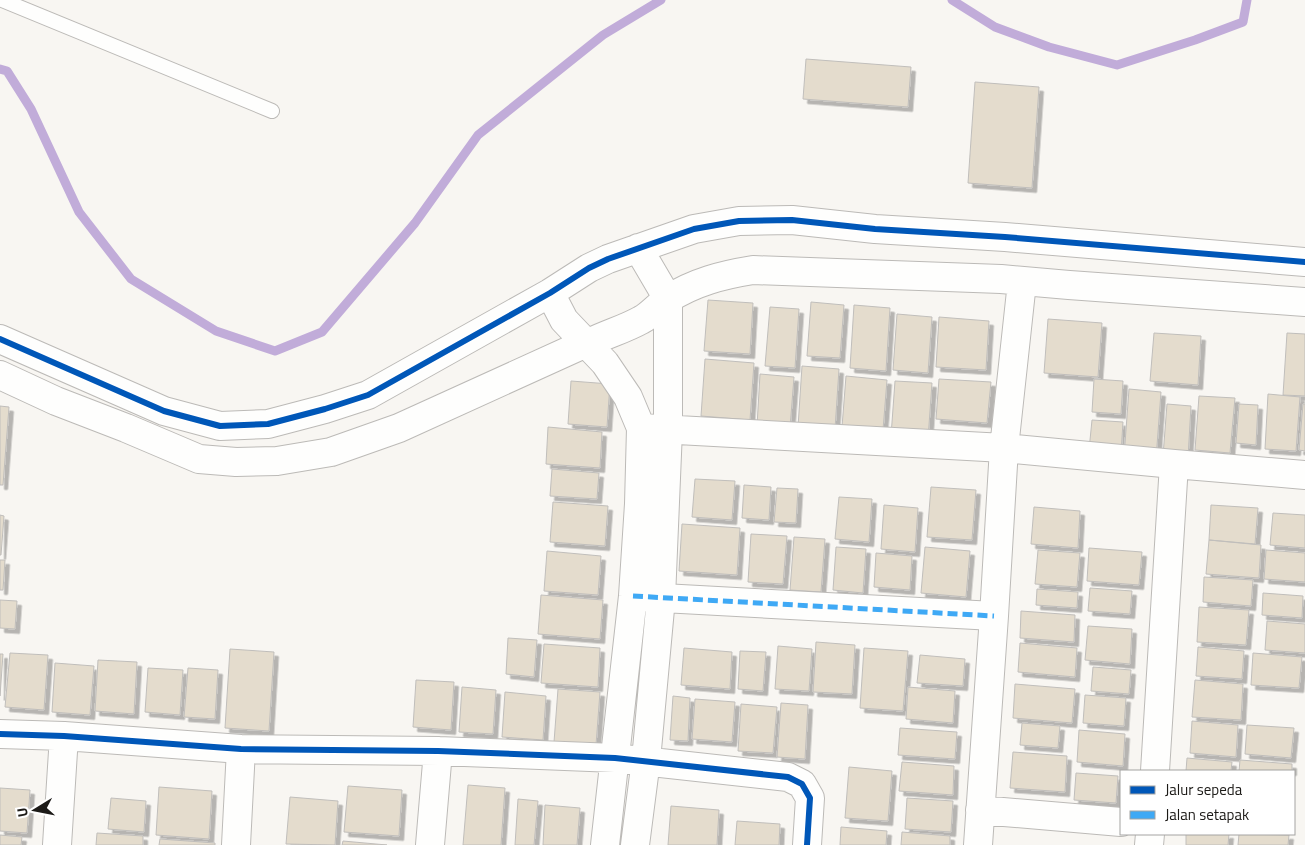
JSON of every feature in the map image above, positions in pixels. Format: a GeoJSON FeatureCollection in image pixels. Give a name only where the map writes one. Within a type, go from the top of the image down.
{"type":"FeatureCollection","features":[{"type":"Feature","properties":{"kind":"street"},"geometry":{"type":"LineString","coordinates":[[0,339],[164,411],[220,426],[268,424],[368,395],[550,294],[590,268],[608,259],[694,229],[739,221],[792,220],[875,229],[1073,242],[1305,262]]}},
{"type":"Feature","properties":{"kind":"street"},"geometry":{"type":"LineString","coordinates":[[978,845],[994,616],[1012,280],[1005,237]]}},
{"type":"Feature","properties":{"kind":"street"},"geometry":{"type":"LineString","coordinates":[[1070,285],[1073,242]]}},
{"type":"Feature","properties":{"kind":"street"},"geometry":{"type":"LineString","coordinates":[[635,845],[646,760],[661,598],[668,430],[668,299],[638,248]]}},
{"type":"Feature","properties":{"kind":"street"},"geometry":{"type":"LineString","coordinates":[[0,375],[56,401],[199,459],[236,462],[277,461],[331,452],[399,428],[586,343],[644,319],[668,299],[696,284],[720,275],[753,270],[1012,280],[1305,302]]}},
{"type":"Feature","properties":{"kind":"street"},"geometry":{"type":"LineString","coordinates":[[550,294],[564,320],[605,363],[628,397],[641,428],[640,504],[632,596],[604,845]]}},
{"type":"Feature","properties":{"kind":"street"},"geometry":{"type":"LineString","coordinates":[[56,401],[69,370]]}},
{"type":"Feature","properties":{"kind":"street"},"geometry":{"type":"LineString","coordinates":[[641,428],[1004,448],[1305,475]]}},
{"type":"Feature","properties":{"kind":"street"},"geometry":{"type":"LineString","coordinates":[[1155,770],[1174,464]]}},
{"type":"Feature","properties":{"kind":"street"},"geometry":{"type":"LineString","coordinates":[[632,596],[994,616]]}},
{"type":"Feature","properties":{"kind":"street"},"geometry":{"type":"LineString","coordinates":[[0,734],[64,736],[241,749],[438,751],[615,758],[788,777],[802,784],[810,798],[807,845]]}},
{"type":"Feature","properties":{"kind":"street"},"geometry":{"type":"LineString","coordinates":[[56,845],[64,736]]}},
{"type":"Feature","properties":{"kind":"street"},"geometry":{"type":"LineString","coordinates":[[236,845],[241,749]]}},
{"type":"Feature","properties":{"kind":"street"},"geometry":{"type":"LineString","coordinates":[[430,845],[438,751]]}},
{"type":"Feature","properties":{"kind":"street"},"geometry":{"type":"LineString","coordinates":[[980,810],[1120,822]]}},
{"type":"Feature","properties":{"kind":"lane"},"geometry":{"type":"LineString","coordinates":[[2,0],[272,111]]}},
{"type":"Feature","properties":{"kind":"building"},"geometry":{"type":"Polygon","coordinates":[[[806,59],[911,67],[908,107],[803,99],[806,59]]]}},
{"type":"Feature","properties":{"kind":"building"},"geometry":{"type":"Polygon","coordinates":[[[975,82],[1039,87],[1032,188],[968,183],[975,82]]]}},
{"type":"Feature","properties":{"kind":"building"},"geometry":{"type":"Polygon","coordinates":[[[708,300],[753,303],[750,354],[704,351],[708,300]]]}},
{"type":"Feature","properties":{"kind":"building"},"geometry":{"type":"Polygon","coordinates":[[[811,302],[844,305],[840,358],[807,356],[811,302]]]}},
{"type":"Feature","properties":{"kind":"building"},"geometry":{"type":"Polygon","coordinates":[[[854,305],[890,308],[886,371],[850,368],[854,305]]]}},
{"type":"Feature","properties":{"kind":"building"},"geometry":{"type":"Polygon","coordinates":[[[770,307],[799,309],[795,368],[765,366],[770,307]]]}},
{"type":"Feature","properties":{"kind":"building"},"geometry":{"type":"Polygon","coordinates":[[[897,314],[932,317],[928,373],[893,370],[897,314]]]}},
{"type":"Feature","properties":{"kind":"building"},"geometry":{"type":"Polygon","coordinates":[[[939,317],[989,321],[986,370],[936,367],[939,317]]]}},
{"type":"Feature","properties":{"kind":"building"},"geometry":{"type":"Polygon","coordinates":[[[1048,319],[1102,323],[1098,377],[1044,373],[1048,319]]]}},
{"type":"Feature","properties":{"kind":"building"},"geometry":{"type":"Polygon","coordinates":[[[1154,333],[1201,336],[1198,385],[1150,381],[1154,333]]]}},
{"type":"Feature","properties":{"kind":"building"},"geometry":{"type":"Polygon","coordinates":[[[1287,333],[1305,334],[1305,396],[1283,395],[1287,333]]]}},
{"type":"Feature","properties":{"kind":"building"},"geometry":{"type":"Polygon","coordinates":[[[705,359],[754,363],[750,420],[701,416],[705,359]]]}},
{"type":"Feature","properties":{"kind":"building"},"geometry":{"type":"Polygon","coordinates":[[[802,366],[839,369],[835,429],[798,427],[802,366]]]}},
{"type":"Feature","properties":{"kind":"building"},"geometry":{"type":"Polygon","coordinates":[[[760,374],[794,377],[790,428],[757,426],[760,374]]]}},
{"type":"Feature","properties":{"kind":"building"},"geometry":{"type":"Polygon","coordinates":[[[846,376],[887,380],[883,430],[842,427],[846,376]]]}},
{"type":"Feature","properties":{"kind":"building"},"geometry":{"type":"Polygon","coordinates":[[[939,379],[991,382],[987,423],[936,419],[939,379]]]}},
{"type":"Feature","properties":{"kind":"building"},"geometry":{"type":"Polygon","coordinates":[[[1094,379],[1123,381],[1121,414],[1092,412],[1094,379]]]}},
{"type":"Feature","properties":{"kind":"building"},"geometry":{"type":"Polygon","coordinates":[[[571,381],[610,384],[607,427],[568,424],[571,381]]]}},
{"type":"Feature","properties":{"kind":"building"},"geometry":{"type":"Polygon","coordinates":[[[895,381],[932,383],[928,439],[891,436],[895,381]]]}},
{"type":"Feature","properties":{"kind":"building"},"geometry":{"type":"Polygon","coordinates":[[[1129,389],[1161,392],[1156,459],[1124,457],[1129,389]]]}},
{"type":"Feature","properties":{"kind":"building"},"geometry":{"type":"Polygon","coordinates":[[[1268,394],[1300,397],[1296,451],[1265,449],[1268,394]]]}},
{"type":"Feature","properties":{"kind":"building"},"geometry":{"type":"Polygon","coordinates":[[[1199,396],[1235,398],[1230,453],[1195,450],[1199,396]]]}},
{"type":"Feature","properties":{"kind":"building"},"geometry":{"type":"Polygon","coordinates":[[[1167,404],[1191,406],[1188,458],[1163,456],[1167,404]]]}},
{"type":"Feature","properties":{"kind":"building"},"geometry":{"type":"Polygon","coordinates":[[[1239,404],[1258,405],[1256,445],[1236,443],[1239,404]]]}},
{"type":"Feature","properties":{"kind":"building"},"geometry":{"type":"Polygon","coordinates":[[[1303,404],[1305,404],[1305,451],[1299,450],[1303,404]]]}},
{"type":"Feature","properties":{"kind":"building"},"geometry":{"type":"Polygon","coordinates":[[[0,406],[9,407],[3,485],[0,485],[0,406]]]}},
{"type":"Feature","properties":{"kind":"building"},"geometry":{"type":"Polygon","coordinates":[[[1092,420],[1123,422],[1121,453],[1089,450],[1092,420]]]}},
{"type":"Feature","properties":{"kind":"building"},"geometry":{"type":"Polygon","coordinates":[[[548,427],[602,432],[600,468],[546,464],[548,427]]]}},
{"type":"Feature","properties":{"kind":"building"},"geometry":{"type":"Polygon","coordinates":[[[552,469],[599,473],[597,499],[550,496],[552,469]]]}},
{"type":"Feature","properties":{"kind":"building"},"geometry":{"type":"Polygon","coordinates":[[[695,479],[735,481],[732,520],[692,517],[695,479]]]}},
{"type":"Feature","properties":{"kind":"building"},"geometry":{"type":"Polygon","coordinates":[[[744,485],[771,487],[769,520],[742,518],[744,485]]]}},
{"type":"Feature","properties":{"kind":"building"},"geometry":{"type":"Polygon","coordinates":[[[931,487],[976,490],[972,540],[927,537],[931,487]]]}},
{"type":"Feature","properties":{"kind":"building"},"geometry":{"type":"Polygon","coordinates":[[[777,488],[798,489],[796,523],[774,522],[777,488]]]}},
{"type":"Feature","properties":{"kind":"building"},"geometry":{"type":"Polygon","coordinates":[[[839,497],[872,499],[869,542],[835,539],[839,497]]]}},
{"type":"Feature","properties":{"kind":"building"},"geometry":{"type":"Polygon","coordinates":[[[553,502],[608,506],[605,546],[550,542],[553,502]]]}},
{"type":"Feature","properties":{"kind":"building"},"geometry":{"type":"Polygon","coordinates":[[[884,505],[918,508],[915,552],[881,549],[884,505]]]}},
{"type":"Feature","properties":{"kind":"building"},"geometry":{"type":"Polygon","coordinates":[[[1211,505],[1258,508],[1255,544],[1209,540],[1211,505]]]}},
{"type":"Feature","properties":{"kind":"building"},"geometry":{"type":"Polygon","coordinates":[[[1034,507],[1080,511],[1078,548],[1031,544],[1034,507]]]}},
{"type":"Feature","properties":{"kind":"building"},"geometry":{"type":"Polygon","coordinates":[[[1273,513],[1305,515],[1305,548],[1270,545],[1273,513]]]}},
{"type":"Feature","properties":{"kind":"building"},"geometry":{"type":"Polygon","coordinates":[[[0,515],[4,516],[1,555],[0,555],[0,515]]]}},
{"type":"Feature","properties":{"kind":"building"},"geometry":{"type":"Polygon","coordinates":[[[682,524],[740,528],[737,575],[679,571],[682,524]]]}},
{"type":"Feature","properties":{"kind":"building"},"geometry":{"type":"Polygon","coordinates":[[[751,534],[787,536],[783,584],[748,582],[751,534]]]}},
{"type":"Feature","properties":{"kind":"building"},"geometry":{"type":"Polygon","coordinates":[[[794,537],[825,539],[821,592],[790,590],[794,537]]]}},
{"type":"Feature","properties":{"kind":"building"},"geometry":{"type":"Polygon","coordinates":[[[1209,540],[1261,545],[1259,578],[1206,574],[1209,540]]]}},
{"type":"Feature","properties":{"kind":"building"},"geometry":{"type":"Polygon","coordinates":[[[836,547],[866,549],[863,593],[833,590],[836,547]]]}},
{"type":"Feature","properties":{"kind":"building"},"geometry":{"type":"Polygon","coordinates":[[[925,547],[970,551],[966,597],[921,593],[925,547]]]}},
{"type":"Feature","properties":{"kind":"building"},"geometry":{"type":"Polygon","coordinates":[[[1089,548],[1142,552],[1139,585],[1087,581],[1089,548]]]}},
{"type":"Feature","properties":{"kind":"building"},"geometry":{"type":"Polygon","coordinates":[[[1038,550],[1080,553],[1077,587],[1035,584],[1038,550]]]}},
{"type":"Feature","properties":{"kind":"building"},"geometry":{"type":"Polygon","coordinates":[[[1266,550],[1305,553],[1305,582],[1264,579],[1266,550]]]}},
{"type":"Feature","properties":{"kind":"building"},"geometry":{"type":"Polygon","coordinates":[[[547,551],[601,556],[598,595],[544,591],[547,551]]]}},
{"type":"Feature","properties":{"kind":"building"},"geometry":{"type":"Polygon","coordinates":[[[876,553],[912,556],[910,590],[874,587],[876,553]]]}},
{"type":"Feature","properties":{"kind":"building"},"geometry":{"type":"Polygon","coordinates":[[[0,560],[5,560],[3,590],[0,590],[0,560]]]}},
{"type":"Feature","properties":{"kind":"building"},"geometry":{"type":"Polygon","coordinates":[[[1204,577],[1253,580],[1251,606],[1203,602],[1204,577]]]}},
{"type":"Feature","properties":{"kind":"building"},"geometry":{"type":"Polygon","coordinates":[[[1090,588],[1132,591],[1130,614],[1088,611],[1090,588]]]}},
{"type":"Feature","properties":{"kind":"building"},"geometry":{"type":"Polygon","coordinates":[[[1037,589],[1078,592],[1077,608],[1036,605],[1037,589]]]}},
{"type":"Feature","properties":{"kind":"building"},"geometry":{"type":"Polygon","coordinates":[[[1263,593],[1303,596],[1302,618],[1262,615],[1263,593]]]}},
{"type":"Feature","properties":{"kind":"building"},"geometry":{"type":"Polygon","coordinates":[[[541,595],[603,600],[600,639],[538,634],[541,595]]]}},
{"type":"Feature","properties":{"kind":"building"},"geometry":{"type":"Polygon","coordinates":[[[0,600],[17,601],[15,629],[0,628],[0,600]]]}},
{"type":"Feature","properties":{"kind":"building"},"geometry":{"type":"Polygon","coordinates":[[[1199,607],[1249,610],[1246,645],[1197,642],[1199,607]]]}},
{"type":"Feature","properties":{"kind":"building"},"geometry":{"type":"Polygon","coordinates":[[[1021,611],[1075,615],[1074,642],[1020,638],[1021,611]]]}},
{"type":"Feature","properties":{"kind":"building"},"geometry":{"type":"Polygon","coordinates":[[[1267,621],[1305,624],[1305,653],[1265,650],[1267,621]]]}},
{"type":"Feature","properties":{"kind":"building"},"geometry":{"type":"Polygon","coordinates":[[[1088,626],[1132,629],[1130,664],[1085,660],[1088,626]]]}},
{"type":"Feature","properties":{"kind":"building"},"geometry":{"type":"Polygon","coordinates":[[[508,638],[537,640],[534,677],[506,674],[508,638]]]}},
{"type":"Feature","properties":{"kind":"building"},"geometry":{"type":"Polygon","coordinates":[[[816,642],[855,645],[852,694],[813,692],[816,642]]]}},
{"type":"Feature","properties":{"kind":"building"},"geometry":{"type":"Polygon","coordinates":[[[1020,643],[1077,648],[1075,677],[1018,672],[1020,643]]]}},
{"type":"Feature","properties":{"kind":"building"},"geometry":{"type":"Polygon","coordinates":[[[544,644],[600,648],[598,687],[541,683],[544,644]]]}},
{"type":"Feature","properties":{"kind":"building"},"geometry":{"type":"Polygon","coordinates":[[[778,646],[812,649],[809,691],[775,689],[778,646]]]}},
{"type":"Feature","properties":{"kind":"building"},"geometry":{"type":"Polygon","coordinates":[[[1198,647],[1244,651],[1242,679],[1196,676],[1198,647]]]}},
{"type":"Feature","properties":{"kind":"building"},"geometry":{"type":"Polygon","coordinates":[[[684,648],[732,652],[730,689],[681,685],[684,648]]]}},
{"type":"Feature","properties":{"kind":"building"},"geometry":{"type":"Polygon","coordinates":[[[864,648],[908,651],[903,711],[860,708],[864,648]]]}},
{"type":"Feature","properties":{"kind":"building"},"geometry":{"type":"Polygon","coordinates":[[[230,649],[274,652],[269,731],[225,728],[230,649]]]}},
{"type":"Feature","properties":{"kind":"building"},"geometry":{"type":"Polygon","coordinates":[[[740,651],[766,652],[763,691],[738,689],[740,651]]]}},
{"type":"Feature","properties":{"kind":"building"},"geometry":{"type":"Polygon","coordinates":[[[10,653],[48,655],[44,710],[5,707],[10,653]]]}},
{"type":"Feature","properties":{"kind":"building"},"geometry":{"type":"Polygon","coordinates":[[[1253,653],[1302,657],[1299,688],[1251,685],[1253,653]]]}},
{"type":"Feature","properties":{"kind":"building"},"geometry":{"type":"Polygon","coordinates":[[[0,654],[3,654],[0,696],[0,654]]]}},
{"type":"Feature","properties":{"kind":"building"},"geometry":{"type":"Polygon","coordinates":[[[920,655],[965,659],[963,686],[917,683],[920,655]]]}},
{"type":"Feature","properties":{"kind":"building"},"geometry":{"type":"Polygon","coordinates":[[[98,660],[137,662],[134,714],[95,711],[98,660]]]}},
{"type":"Feature","properties":{"kind":"building"},"geometry":{"type":"Polygon","coordinates":[[[55,663],[94,666],[90,715],[52,712],[55,663]]]}},
{"type":"Feature","properties":{"kind":"building"},"geometry":{"type":"Polygon","coordinates":[[[1093,667],[1131,670],[1129,694],[1091,691],[1093,667]]]}},
{"type":"Feature","properties":{"kind":"building"},"geometry":{"type":"Polygon","coordinates":[[[148,668],[183,670],[180,715],[145,712],[148,668]]]}},
{"type":"Feature","properties":{"kind":"building"},"geometry":{"type":"Polygon","coordinates":[[[188,668],[218,670],[215,719],[184,717],[188,668]]]}},
{"type":"Feature","properties":{"kind":"building"},"geometry":{"type":"Polygon","coordinates":[[[416,680],[454,682],[451,730],[413,727],[416,680]]]}},
{"type":"Feature","properties":{"kind":"building"},"geometry":{"type":"Polygon","coordinates":[[[1195,680],[1243,684],[1241,720],[1192,717],[1195,680]]]}},
{"type":"Feature","properties":{"kind":"building"},"geometry":{"type":"Polygon","coordinates":[[[1015,684],[1075,689],[1072,723],[1013,718],[1015,684]]]}},
{"type":"Feature","properties":{"kind":"building"},"geometry":{"type":"Polygon","coordinates":[[[462,687],[496,690],[493,734],[459,732],[462,687]]]}},
{"type":"Feature","properties":{"kind":"building"},"geometry":{"type":"Polygon","coordinates":[[[908,687],[955,691],[953,723],[906,719],[908,687]]]}},
{"type":"Feature","properties":{"kind":"building"},"geometry":{"type":"Polygon","coordinates":[[[558,689],[600,692],[596,745],[554,742],[558,689]]]}},
{"type":"Feature","properties":{"kind":"building"},"geometry":{"type":"Polygon","coordinates":[[[505,692],[546,696],[543,740],[502,737],[505,692]]]}},
{"type":"Feature","properties":{"kind":"building"},"geometry":{"type":"Polygon","coordinates":[[[1085,695],[1126,698],[1124,726],[1083,723],[1085,695]]]}},
{"type":"Feature","properties":{"kind":"building"},"geometry":{"type":"Polygon","coordinates":[[[673,696],[690,698],[688,741],[670,740],[673,696]]]}},
{"type":"Feature","properties":{"kind":"building"},"geometry":{"type":"Polygon","coordinates":[[[695,699],[735,702],[732,742],[692,739],[695,699]]]}},
{"type":"Feature","properties":{"kind":"building"},"geometry":{"type":"Polygon","coordinates":[[[781,703],[808,705],[805,759],[777,757],[781,703]]]}},
{"type":"Feature","properties":{"kind":"building"},"geometry":{"type":"Polygon","coordinates":[[[741,704],[777,707],[773,753],[738,751],[741,704]]]}},
{"type":"Feature","properties":{"kind":"building"},"geometry":{"type":"Polygon","coordinates":[[[1192,721],[1238,725],[1236,757],[1190,753],[1192,721]]]}},
{"type":"Feature","properties":{"kind":"building"},"geometry":{"type":"Polygon","coordinates":[[[1022,723],[1060,726],[1058,748],[1020,745],[1022,723]]]}},
{"type":"Feature","properties":{"kind":"building"},"geometry":{"type":"Polygon","coordinates":[[[1247,725],[1294,728],[1291,758],[1245,754],[1247,725]]]}},
{"type":"Feature","properties":{"kind":"building"},"geometry":{"type":"Polygon","coordinates":[[[900,728],[957,732],[955,759],[898,755],[900,728]]]}},
{"type":"Feature","properties":{"kind":"building"},"geometry":{"type":"Polygon","coordinates":[[[1079,730],[1125,734],[1123,766],[1077,762],[1079,730]]]}},
{"type":"Feature","properties":{"kind":"building"},"geometry":{"type":"Polygon","coordinates":[[[1013,752],[1067,756],[1065,792],[1010,788],[1013,752]]]}},
{"type":"Feature","properties":{"kind":"building"},"geometry":{"type":"Polygon","coordinates":[[[1187,758],[1232,762],[1231,770],[1186,770],[1187,758]]]}},
{"type":"Feature","properties":{"kind":"building"},"geometry":{"type":"Polygon","coordinates":[[[1240,760],[1292,764],[1292,770],[1239,770],[1240,760]]]}},
{"type":"Feature","properties":{"kind":"building"},"geometry":{"type":"Polygon","coordinates":[[[902,762],[954,766],[953,795],[899,791],[902,762]]]}},
{"type":"Feature","properties":{"kind":"building"},"geometry":{"type":"Polygon","coordinates":[[[849,767],[892,771],[888,821],[845,818],[849,767]]]}},
{"type":"Feature","properties":{"kind":"building"},"geometry":{"type":"Polygon","coordinates":[[[1076,773],[1118,776],[1116,803],[1074,800],[1076,773]]]}},
{"type":"Feature","properties":{"kind":"building"},"geometry":{"type":"Polygon","coordinates":[[[468,785],[505,788],[501,845],[463,845],[468,785]]]}},
{"type":"Feature","properties":{"kind":"building"},"geometry":{"type":"Polygon","coordinates":[[[348,786],[402,790],[399,836],[344,832],[348,786]]]}},
{"type":"Feature","properties":{"kind":"building"},"geometry":{"type":"Polygon","coordinates":[[[159,787],[212,791],[209,839],[156,835],[159,787]]]}},
{"type":"Feature","properties":{"kind":"building"},"geometry":{"type":"Polygon","coordinates":[[[0,788],[30,790],[27,833],[0,831],[0,788]]]}},
{"type":"Feature","properties":{"kind":"building"},"geometry":{"type":"Polygon","coordinates":[[[290,797],[338,801],[335,845],[286,844],[290,797]]]}},
{"type":"Feature","properties":{"kind":"building"},"geometry":{"type":"Polygon","coordinates":[[[111,798],[146,801],[144,832],[108,829],[111,798]]]}},
{"type":"Feature","properties":{"kind":"building"},"geometry":{"type":"Polygon","coordinates":[[[907,798],[953,801],[951,832],[905,829],[907,798]]]}},
{"type":"Feature","properties":{"kind":"building"},"geometry":{"type":"Polygon","coordinates":[[[518,799],[538,801],[534,845],[515,845],[518,799]]]}},
{"type":"Feature","properties":{"kind":"building"},"geometry":{"type":"Polygon","coordinates":[[[545,805],[580,808],[577,845],[543,845],[545,805]]]}},
{"type":"Feature","properties":{"kind":"building"},"geometry":{"type":"Polygon","coordinates":[[[671,806],[719,810],[717,845],[668,845],[671,806]]]}},
{"type":"Feature","properties":{"kind":"building"},"geometry":{"type":"Polygon","coordinates":[[[737,821],[780,824],[779,845],[735,845],[737,821]]]}},
{"type":"Feature","properties":{"kind":"building"},"geometry":{"type":"Polygon","coordinates":[[[841,827],[887,831],[886,845],[840,845],[841,827]]]}},
{"type":"Feature","properties":{"kind":"building"},"geometry":{"type":"Polygon","coordinates":[[[902,832],[950,836],[950,845],[901,845],[902,832]]]}},
{"type":"Feature","properties":{"kind":"building"},"geometry":{"type":"Polygon","coordinates":[[[97,833],[143,836],[143,845],[96,845],[97,833]]]}},
{"type":"Feature","properties":{"kind":"building"},"geometry":{"type":"Polygon","coordinates":[[[0,835],[22,837],[21,845],[0,845],[0,835]]]}},
{"type":"Feature","properties":{"kind":"building"},"geometry":{"type":"Polygon","coordinates":[[[1186,835],[1229,835],[1228,845],[1186,845],[1186,835]]]}},
{"type":"Feature","properties":{"kind":"building"},"geometry":{"type":"Polygon","coordinates":[[[1239,835],[1289,835],[1288,845],[1238,845],[1239,835]]]}},
{"type":"Feature","properties":{"kind":"building"},"geometry":{"type":"Polygon","coordinates":[[[160,839],[215,843],[215,845],[159,845],[160,839]]]}},
{"type":"Feature","properties":{"kind":"building"},"geometry":{"type":"Polygon","coordinates":[[[343,841],[387,845],[342,845],[343,841]]]}},
{"type":"Feature","properties":{"kind":"waterway"},"geometry":{"type":"LineString","coordinates":[[0,69],[7,71],[31,109],[79,212],[131,279],[216,331],[275,351],[322,332],[415,223],[478,135],[603,35],[661,0]]}},
{"type":"Feature","properties":{"kind":"waterway"},"geometry":{"type":"LineString","coordinates":[[952,0],[995,27],[1049,47],[1117,65],[1195,40],[1243,22],[1247,0]]}},
{"type":"Feature","properties":{"kind":"marked path"},"geometry":{"type":"LineString","coordinates":[[633,596],[994,616]]}},
{"type":"Feature","properties":{"kind":"cycle path"},"geometry":{"type":"LineString","coordinates":[[0,339],[164,411],[220,426],[268,424],[368,395],[550,293],[589,268],[608,259],[694,229],[739,221],[792,220],[875,229],[1005,237],[1305,262]]}},
{"type":"Feature","properties":{"kind":"cycle path"},"geometry":{"type":"LineString","coordinates":[[0,734],[64,736],[241,749],[438,751],[615,758],[788,777],[802,784],[810,798],[807,845]]}}]}
